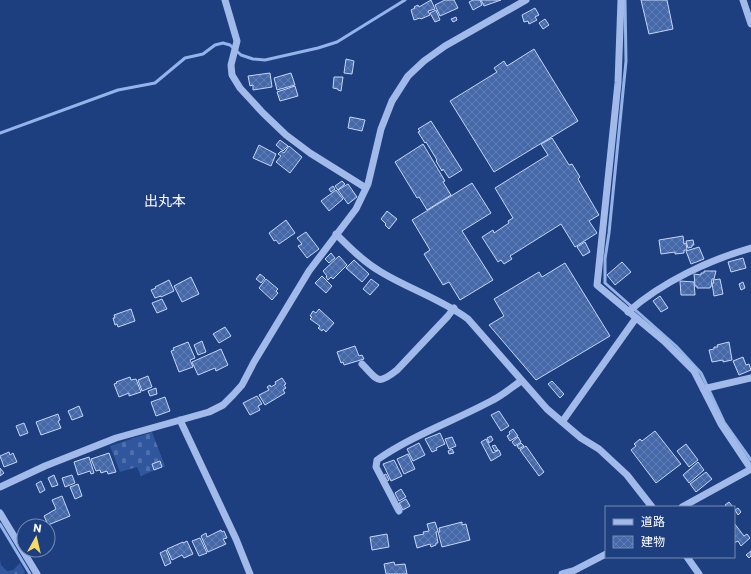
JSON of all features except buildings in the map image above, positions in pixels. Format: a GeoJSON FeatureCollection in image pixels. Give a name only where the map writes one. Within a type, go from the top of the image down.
{"type":"FeatureCollection","features":[{"type":"Feature","properties":{"kind":"street"},"geometry":{"type":"LineString","coordinates":[[225,0],[237,41],[231,65],[232,75],[240,88],[286,135],[310,153],[366,188]]}},
{"type":"Feature","properties":{"kind":"street"},"geometry":{"type":"LineString","coordinates":[[0,487],[45,466],[116,438],[209,412],[223,405],[242,385],[294,295],[336,234],[356,209],[368,184],[381,129],[392,101],[408,76],[424,61],[445,46],[526,0]]}},
{"type":"Feature","properties":{"kind":"street"},"geometry":{"type":"LineString","coordinates":[[621,0],[618,83],[597,285],[664,341],[694,371],[721,424],[751,469],[684,506]]}},
{"type":"Feature","properties":{"kind":"street"},"geometry":{"type":"LineString","coordinates":[[743,0],[751,24]]}},
{"type":"Feature","properties":{"kind":"street"},"geometry":{"type":"LineString","coordinates":[[336,234],[356,254],[380,272],[454,308],[468,319],[547,409],[581,438],[599,449],[627,475],[651,506]]}},
{"type":"Feature","properties":{"kind":"street"},"geometry":{"type":"LineString","coordinates":[[628,312],[657,290],[707,263],[729,254],[751,248]]}},
{"type":"Feature","properties":{"kind":"street"},"geometry":{"type":"LineString","coordinates":[[362,364],[377,380],[383,380],[397,370],[454,308]]}},
{"type":"Feature","properties":{"kind":"street"},"geometry":{"type":"LineString","coordinates":[[562,422],[636,318]]}},
{"type":"Feature","properties":{"kind":"street"},"geometry":{"type":"LineString","coordinates":[[703,389],[751,378]]}},
{"type":"Feature","properties":{"kind":"street"},"geometry":{"type":"LineString","coordinates":[[400,511],[376,467],[377,460],[392,450],[430,430],[494,400],[521,381]]}},
{"type":"Feature","properties":{"kind":"street"},"geometry":{"type":"LineString","coordinates":[[180,420],[236,539],[250,574]]}},
{"type":"Feature","properties":{"kind":"street"},"geometry":{"type":"LineString","coordinates":[[0,514],[37,574]]}},
{"type":"Feature","properties":{"kind":"street"},"geometry":{"type":"LineString","coordinates":[[562,574],[573,572],[605,555]]}},
{"type":"Feature","properties":{"kind":"street"},"geometry":{"type":"LineString","coordinates":[[688,558],[698,574]]}},
{"type":"Feature","properties":{"kind":"green space"},"geometry":{"type":"Polygon","coordinates":[[[152,432],[165,466],[141,476],[137,467],[120,472],[110,446],[152,432]]]}},
{"type":"Feature","properties":{"kind":"green space"},"geometry":{"type":"Polygon","coordinates":[[[0,559],[1,565],[7,571],[13,570],[20,563],[25,572],[24,574],[0,574],[0,559]]]}},
{"type":"Feature","properties":{"kind":"waterway"},"geometry":{"type":"LineString","coordinates":[[0,133],[118,90],[155,83],[185,58],[203,54],[215,45],[223,43],[230,45],[241,55],[253,59],[265,60],[318,48],[337,42],[405,0]]}},
{"type":"Feature","properties":{"kind":"waterway"},"geometry":{"type":"LineString","coordinates":[[625,0],[626,61],[609,233],[605,259],[605,283],[676,346],[701,373],[724,422],[751,460]]}},
{"type":"Feature","properties":{"kind":"waterway"},"geometry":{"type":"LineString","coordinates":[[0,524],[30,574]]}},
{"type":"Feature","properties":{"kind":"district","name":"出丸本"},"geometry":{"type":"Point","coordinates":[165,201]}}]}
